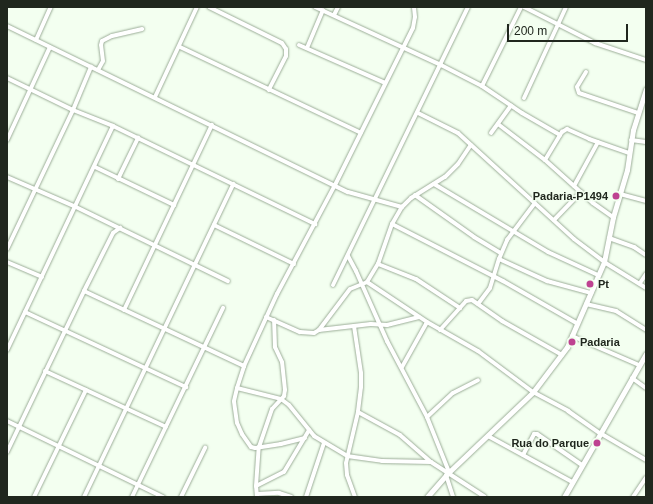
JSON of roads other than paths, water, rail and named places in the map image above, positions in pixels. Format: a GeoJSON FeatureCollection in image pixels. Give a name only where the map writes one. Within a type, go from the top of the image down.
{"type":"FeatureCollection","features":[{"type":"Feature","properties":{"kind":"street"},"geometry":{"type":"LineString","coordinates":[[36,40],[51,7]]}},
{"type":"Feature","properties":{"kind":"street"},"geometry":{"type":"LineString","coordinates":[[155,97],[180,47],[197,7]]}},
{"type":"Feature","properties":{"kind":"street"},"geometry":{"type":"LineString","coordinates":[[209,7],[282,43],[286,48],[286,56],[269,90]]}},
{"type":"Feature","properties":{"kind":"street"},"geometry":{"type":"LineString","coordinates":[[315,7],[441,65],[482,86],[560,135]]}},
{"type":"Feature","properties":{"kind":"street"},"geometry":{"type":"LineString","coordinates":[[334,15],[338,7]]}},
{"type":"Feature","properties":{"kind":"street"},"geometry":{"type":"LineString","coordinates":[[304,438],[259,447],[251,447],[237,423],[234,401],[237,388],[244,366],[266,317],[335,185],[413,28],[415,17],[414,7]]}},
{"type":"Feature","properties":{"kind":"street"},"geometry":{"type":"LineString","coordinates":[[333,285],[418,113],[468,7]]}},
{"type":"Feature","properties":{"kind":"street"},"geometry":{"type":"LineString","coordinates":[[482,86],[520,7]]}},
{"type":"Feature","properties":{"kind":"street"},"geometry":{"type":"LineString","coordinates":[[524,7],[596,43],[646,60]]}},
{"type":"Feature","properties":{"kind":"street"},"geometry":{"type":"LineString","coordinates":[[524,98],[566,7]]}},
{"type":"Feature","properties":{"kind":"street"},"geometry":{"type":"LineString","coordinates":[[307,48],[323,10]]}},
{"type":"Feature","properties":{"kind":"street"},"geometry":{"type":"LineString","coordinates":[[7,26],[335,185],[357,195],[402,207]]}},
{"type":"Feature","properties":{"kind":"street"},"geometry":{"type":"LineString","coordinates":[[98,70],[103,61],[102,41],[112,36],[142,29]]}},
{"type":"Feature","properties":{"kind":"street"},"geometry":{"type":"LineString","coordinates":[[299,45],[385,83]]}},
{"type":"Feature","properties":{"kind":"street"},"geometry":{"type":"LineString","coordinates":[[7,140],[50,47]]}},
{"type":"Feature","properties":{"kind":"street"},"geometry":{"type":"LineString","coordinates":[[180,47],[361,133]]}},
{"type":"Feature","properties":{"kind":"street"},"geometry":{"type":"LineString","coordinates":[[7,249],[73,110],[91,67]]}},
{"type":"Feature","properties":{"kind":"street"},"geometry":{"type":"LineString","coordinates":[[586,72],[577,87],[579,93],[638,113]]}},
{"type":"Feature","properties":{"kind":"street"},"geometry":{"type":"LineString","coordinates":[[7,78],[73,110],[113,126],[315,224]]}},
{"type":"Feature","properties":{"kind":"street"},"geometry":{"type":"LineString","coordinates":[[427,497],[448,474],[533,392],[562,355],[578,324],[604,262],[631,140],[646,89]]}},
{"type":"Feature","properties":{"kind":"street"},"geometry":{"type":"LineString","coordinates":[[491,133],[511,105]]}},
{"type":"Feature","properties":{"kind":"street"},"geometry":{"type":"LineString","coordinates":[[418,113],[452,129],[574,239],[604,262],[646,288]]}},
{"type":"Feature","properties":{"kind":"street"},"geometry":{"type":"LineString","coordinates":[[498,124],[545,160],[574,186],[613,216]]}},
{"type":"Feature","properties":{"kind":"street"},"geometry":{"type":"LineString","coordinates":[[124,310],[192,164],[212,125]]}},
{"type":"Feature","properties":{"kind":"street"},"geometry":{"type":"LineString","coordinates":[[7,126],[12,128]]}},
{"type":"Feature","properties":{"kind":"street"},"geometry":{"type":"LineString","coordinates":[[7,350],[95,168],[113,126]]}},
{"type":"Feature","properties":{"kind":"street"},"geometry":{"type":"LineString","coordinates":[[545,160],[560,135],[567,129],[629,153]]}},
{"type":"Feature","properties":{"kind":"street"},"geometry":{"type":"LineString","coordinates":[[118,179],[138,138]]}},
{"type":"Feature","properties":{"kind":"street"},"geometry":{"type":"LineString","coordinates":[[631,140],[646,142]]}},
{"type":"Feature","properties":{"kind":"street"},"geometry":{"type":"LineString","coordinates":[[574,186],[598,142]]}},
{"type":"Feature","properties":{"kind":"street"},"geometry":{"type":"LineString","coordinates":[[367,282],[378,264],[392,224],[402,207],[415,195],[445,177],[458,164],[471,146]]}},
{"type":"Feature","properties":{"kind":"street"},"geometry":{"type":"LineString","coordinates":[[95,168],[174,205]]}},
{"type":"Feature","properties":{"kind":"street"},"geometry":{"type":"LineString","coordinates":[[7,177],[76,207],[228,281]]}},
{"type":"Feature","properties":{"kind":"street"},"geometry":{"type":"LineString","coordinates":[[84,497],[234,184]]}},
{"type":"Feature","properties":{"kind":"street"},"geometry":{"type":"LineString","coordinates":[[434,184],[548,252],[598,276]]}},
{"type":"Feature","properties":{"kind":"street"},"geometry":{"type":"LineString","coordinates":[[554,220],[582,192]]}},
{"type":"Feature","properties":{"kind":"street"},"geometry":{"type":"LineString","coordinates":[[620,194],[646,201]]}},
{"type":"Feature","properties":{"kind":"street"},"geometry":{"type":"LineString","coordinates":[[415,195],[474,237],[501,253]]}},
{"type":"Feature","properties":{"kind":"street"},"geometry":{"type":"LineString","coordinates":[[478,304],[490,288],[501,253],[513,231],[535,203]]}},
{"type":"Feature","properties":{"kind":"street"},"geometry":{"type":"LineString","coordinates":[[112,224],[113,233]]}},
{"type":"Feature","properties":{"kind":"street"},"geometry":{"type":"LineString","coordinates":[[392,224],[494,276],[578,324]]}},
{"type":"Feature","properties":{"kind":"street"},"geometry":{"type":"LineString","coordinates":[[214,225],[294,264]]}},
{"type":"Feature","properties":{"kind":"street"},"geometry":{"type":"LineString","coordinates":[[7,452],[113,233],[120,228]]}},
{"type":"Feature","properties":{"kind":"street"},"geometry":{"type":"LineString","coordinates":[[609,238],[634,247],[646,254]]}},
{"type":"Feature","properties":{"kind":"street"},"geometry":{"type":"LineString","coordinates":[[348,256],[380,324],[427,417],[448,474],[453,497]]}},
{"type":"Feature","properties":{"kind":"street"},"geometry":{"type":"LineString","coordinates":[[499,259],[547,281],[591,293]]}},
{"type":"Feature","properties":{"kind":"street"},"geometry":{"type":"LineString","coordinates":[[7,262],[42,277]]}},
{"type":"Feature","properties":{"kind":"street"},"geometry":{"type":"LineString","coordinates":[[378,264],[416,279],[460,308]]}},
{"type":"Feature","properties":{"kind":"street"},"geometry":{"type":"LineString","coordinates":[[640,283],[646,274]]}},
{"type":"Feature","properties":{"kind":"street"},"geometry":{"type":"LineString","coordinates":[[319,330],[350,289],[361,283],[367,282],[427,322],[459,339],[489,359],[533,392],[568,411],[600,433],[646,460]]}},
{"type":"Feature","properties":{"kind":"street"},"geometry":{"type":"LineString","coordinates":[[84,291],[244,366]]}},
{"type":"Feature","properties":{"kind":"street"},"geometry":{"type":"LineString","coordinates":[[440,330],[469,300],[478,304],[502,321],[562,355]]}},
{"type":"Feature","properties":{"kind":"street"},"geometry":{"type":"LineString","coordinates":[[586,304],[616,311],[646,330]]}},
{"type":"Feature","properties":{"kind":"street"},"geometry":{"type":"LineString","coordinates":[[132,497],[223,308]]}},
{"type":"Feature","properties":{"kind":"street"},"geometry":{"type":"LineString","coordinates":[[25,312],[186,387]]}},
{"type":"Feature","properties":{"kind":"street"},"geometry":{"type":"LineString","coordinates":[[266,317],[307,334],[319,330],[354,326],[380,324],[387,325],[419,317]]}},
{"type":"Feature","properties":{"kind":"street"},"geometry":{"type":"LineString","coordinates":[[274,320],[274,347],[282,362],[286,386],[281,399],[272,409],[259,447],[256,486],[257,496],[279,493],[291,497]]}},
{"type":"Feature","properties":{"kind":"street"},"geometry":{"type":"LineString","coordinates":[[402,367],[427,322]]}},
{"type":"Feature","properties":{"kind":"street"},"geometry":{"type":"LineString","coordinates":[[354,326],[361,373],[358,412],[347,456],[347,475],[355,497]]}},
{"type":"Feature","properties":{"kind":"street"},"geometry":{"type":"LineString","coordinates":[[572,336],[639,365]]}},
{"type":"Feature","properties":{"kind":"street"},"geometry":{"type":"LineString","coordinates":[[564,497],[646,354]]}},
{"type":"Feature","properties":{"kind":"street"},"geometry":{"type":"LineString","coordinates":[[45,371],[166,428]]}},
{"type":"Feature","properties":{"kind":"street"},"geometry":{"type":"LineString","coordinates":[[632,378],[646,388]]}},
{"type":"Feature","properties":{"kind":"street"},"geometry":{"type":"LineString","coordinates":[[427,417],[453,393],[478,380]]}},
{"type":"Feature","properties":{"kind":"street"},"geometry":{"type":"LineString","coordinates":[[237,388],[281,399],[289,405],[309,430],[324,443],[347,456],[382,461],[431,462]]}},
{"type":"Feature","properties":{"kind":"street"},"geometry":{"type":"LineString","coordinates":[[34,497],[86,390]]}},
{"type":"Feature","properties":{"kind":"street"},"geometry":{"type":"LineString","coordinates":[[358,412],[400,435],[431,462],[460,483],[484,497]]}},
{"type":"Feature","properties":{"kind":"street"},"geometry":{"type":"LineString","coordinates":[[7,421],[163,497]]}},
{"type":"Feature","properties":{"kind":"street"},"geometry":{"type":"LineString","coordinates":[[256,486],[284,472],[309,430]]}},
{"type":"Feature","properties":{"kind":"street"},"geometry":{"type":"LineString","coordinates":[[524,455],[534,434],[537,434],[582,465]]}},
{"type":"Feature","properties":{"kind":"street"},"geometry":{"type":"LineString","coordinates":[[488,436],[572,482]]}},
{"type":"Feature","properties":{"kind":"street"},"geometry":{"type":"LineString","coordinates":[[306,497],[324,443]]}},
{"type":"Feature","properties":{"kind":"street"},"geometry":{"type":"LineString","coordinates":[[181,497],[204,448]]}},
{"type":"Feature","properties":{"kind":"street"},"geometry":{"type":"LineString","coordinates":[[633,497],[646,478]]}},
{"type":"Feature","properties":{"kind":"place","name":"Padaria-P1494"},"geometry":{"type":"Point","coordinates":[616,196]}},
{"type":"Feature","properties":{"kind":"place","name":"Pt"},"geometry":{"type":"Point","coordinates":[590,284]}},
{"type":"Feature","properties":{"kind":"place","name":"Padaria"},"geometry":{"type":"Point","coordinates":[572,342]}},
{"type":"Feature","properties":{"kind":"place","name":"Rua do Parque"},"geometry":{"type":"Point","coordinates":[597,443]}}]}
